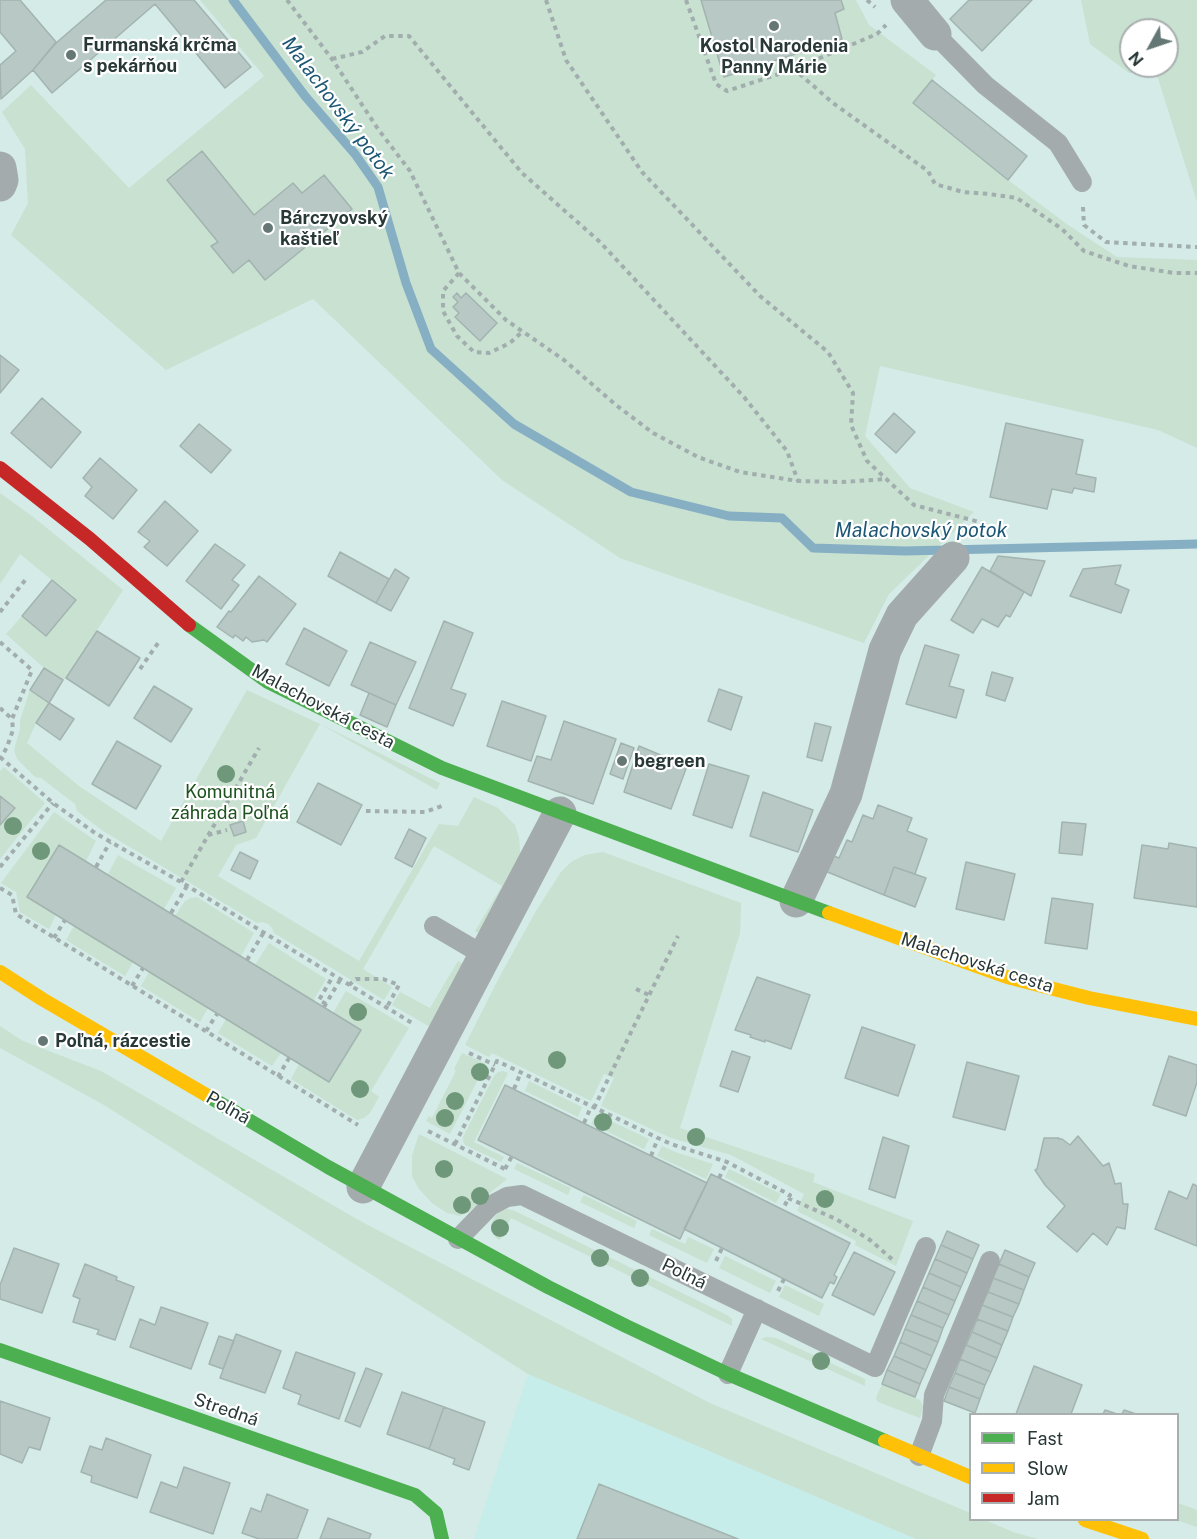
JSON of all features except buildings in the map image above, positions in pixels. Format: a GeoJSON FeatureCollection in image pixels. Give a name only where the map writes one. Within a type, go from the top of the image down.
{"type":"FeatureCollection","features":[{"type":"Feature","properties":{"kind":"street"},"geometry":{"type":"LineString","coordinates":[[899,10],[935,34]]}},
{"type":"Feature","properties":{"kind":"street"},"geometry":{"type":"LineString","coordinates":[[0,168],[2,180],[0,185]]}},
{"type":"Feature","properties":{"kind":"street","name":"Malachovská cesta"},"geometry":{"type":"LineString","coordinates":[[0,468],[90,539],[197,632],[268,682],[442,768],[796,901],[1007,977],[1089,998],[1197,1019]]}},
{"type":"Feature","properties":{"kind":"street"},"geometry":{"type":"LineString","coordinates":[[796,901],[846,794],[885,650],[902,615],[953,558]]}},
{"type":"Feature","properties":{"kind":"street"},"geometry":{"type":"LineString","coordinates":[[363,1187],[452,1045],[485,956],[560,813]]}},
{"type":"Feature","properties":{"kind":"street","name":"Poľná"},"geometry":{"type":"LineString","coordinates":[[0,972],[42,999],[363,1187],[458,1239],[626,1326],[728,1374],[969,1477]]}},
{"type":"Feature","properties":{"kind":"street","name":"Stredná"},"geometry":{"type":"LineString","coordinates":[[0,1350],[415,1495],[436,1513],[442,1539]]}},
{"type":"Feature","properties":{"kind":"street"},"geometry":{"type":"LineString","coordinates":[[1088,1521],[1142,1539]]}},
{"type":"Feature","properties":{"kind":"lane"},"geometry":{"type":"LineString","coordinates":[[935,34],[985,85],[1058,143],[1082,182]]}},
{"type":"Feature","properties":{"kind":"lane"},"geometry":{"type":"LineString","coordinates":[[434,926],[485,956]]}},
{"type":"Feature","properties":{"kind":"lane","name":"Poľná"},"geometry":{"type":"LineString","coordinates":[[458,1239],[490,1206],[507,1197],[522,1195],[875,1367],[913,1278]]}},
{"type":"Feature","properties":{"kind":"lane"},"geometry":{"type":"LineString","coordinates":[[913,1278],[926,1247]]}},
{"type":"Feature","properties":{"kind":"lane"},"geometry":{"type":"LineString","coordinates":[[919,1456],[932,1422],[934,1395],[990,1261]]}},
{"type":"Feature","properties":{"kind":"lane"},"geometry":{"type":"LineString","coordinates":[[728,1374],[757,1309]]}},
{"type":"Feature","properties":{"kind":"path"},"geometry":{"type":"LineString","coordinates":[[287,0],[410,171],[459,273],[506,320],[564,360],[616,405],[653,433],[698,456],[740,472],[798,481],[887,480]]}},
{"type":"Feature","properties":{"kind":"path"},"geometry":{"type":"LineString","coordinates":[[546,0],[566,60],[642,172],[760,296],[828,352],[853,393],[851,425],[867,461],[914,505],[987,524]]}},
{"type":"Feature","properties":{"kind":"path"},"geometry":{"type":"LineString","coordinates":[[686,0],[716,84],[727,91],[794,69],[877,34],[899,10]]}},
{"type":"Feature","properties":{"kind":"path"},"geometry":{"type":"LineString","coordinates":[[332,60],[362,52],[385,36],[409,36],[522,173],[600,242],[744,397],[787,451],[798,481]]}},
{"type":"Feature","properties":{"kind":"path"},"geometry":{"type":"LineString","coordinates":[[794,69],[833,103],[928,171],[935,184],[963,192],[1017,198],[1062,229],[1084,251],[1129,266],[1174,273],[1197,273]]}},
{"type":"Feature","properties":{"kind":"path"},"geometry":{"type":"LineString","coordinates":[[1082,182],[1084,225],[1106,242],[1197,247]]}},
{"type":"Feature","properties":{"kind":"path"},"geometry":{"type":"LineString","coordinates":[[459,273],[443,291],[443,311],[457,336],[474,352],[489,352],[510,343],[523,331]]}},
{"type":"Feature","properties":{"kind":"path"},"geometry":{"type":"LineString","coordinates":[[0,612],[26,579]]}},
{"type":"Feature","properties":{"kind":"path"},"geometry":{"type":"LineString","coordinates":[[140,669],[161,638]]}},
{"type":"Feature","properties":{"kind":"path"},"geometry":{"type":"LineString","coordinates":[[0,643],[32,670],[12,719],[13,730],[7,747],[0,758],[52,803],[110,842],[188,886],[340,980],[452,1045],[495,1065]]}},
{"type":"Feature","properties":{"kind":"path"},"geometry":{"type":"LineString","coordinates":[[0,708],[12,719]]}},
{"type":"Feature","properties":{"kind":"path"},"geometry":{"type":"LineString","coordinates":[[181,882],[259,748]]}},
{"type":"Feature","properties":{"kind":"path"},"geometry":{"type":"LineString","coordinates":[[0,867],[52,803]]}},
{"type":"Feature","properties":{"kind":"path"},"geometry":{"type":"LineString","coordinates":[[366,811],[425,812],[438,808]]}},
{"type":"Feature","properties":{"kind":"path"},"geometry":{"type":"LineString","coordinates":[[208,835],[227,830]]}},
{"type":"Feature","properties":{"kind":"path"},"geometry":{"type":"LineString","coordinates":[[96,867],[110,842]]}},
{"type":"Feature","properties":{"kind":"path"},"geometry":{"type":"LineString","coordinates":[[171,913],[188,886]]}},
{"type":"Feature","properties":{"kind":"path"},"geometry":{"type":"LineString","coordinates":[[0,888],[12,896],[16,914],[353,1123]]}},
{"type":"Feature","properties":{"kind":"path"},"geometry":{"type":"LineString","coordinates":[[54,938],[65,920]]}},
{"type":"Feature","properties":{"kind":"path"},"geometry":{"type":"LineString","coordinates":[[247,960],[264,932]]}},
{"type":"Feature","properties":{"kind":"path"},"geometry":{"type":"LineString","coordinates":[[584,1123],[678,936]]}},
{"type":"Feature","properties":{"kind":"path"},"geometry":{"type":"LineString","coordinates":[[132,986],[143,968]]}},
{"type":"Feature","properties":{"kind":"path"},"geometry":{"type":"LineString","coordinates":[[333,975],[319,1000],[325,1005],[340,980]]}},
{"type":"Feature","properties":{"kind":"path"},"geometry":{"type":"LineString","coordinates":[[349,985],[356,979],[383,979],[399,985],[387,1007]]}},
{"type":"Feature","properties":{"kind":"path"},"geometry":{"type":"LineString","coordinates":[[636,989],[649,995]]}},
{"type":"Feature","properties":{"kind":"path"},"geometry":{"type":"LineString","coordinates":[[206,1031],[217,1014]]}},
{"type":"Feature","properties":{"kind":"path"},"geometry":{"type":"LineString","coordinates":[[278,1077],[290,1058]]}},
{"type":"Feature","properties":{"kind":"path"},"geometry":{"type":"LineString","coordinates":[[455,1144],[497,1060],[671,1144],[727,1162],[790,1195],[783,1209]]}},
{"type":"Feature","properties":{"kind":"path"},"geometry":{"type":"LineString","coordinates":[[514,1089],[521,1072]]}},
{"type":"Feature","properties":{"kind":"path"},"geometry":{"type":"LineString","coordinates":[[651,1156],[658,1138]]}},
{"type":"Feature","properties":{"kind":"path"},"geometry":{"type":"LineString","coordinates":[[505,1169],[512,1156]]}},
{"type":"Feature","properties":{"kind":"path"},"geometry":{"type":"LineString","coordinates":[[719,1178],[727,1162]]}},
{"type":"Feature","properties":{"kind":"path"},"geometry":{"type":"LineString","coordinates":[[788,1198],[836,1220],[870,1240],[913,1278]]}},
{"type":"Feature","properties":{"kind":"shaded area"},"geometry":{"type":"Polygon","coordinates":[[[528,1374],[916,1539],[474,1539],[528,1374]]]}},
{"type":"Feature","properties":{"kind":"green space"},"geometry":{"type":"Polygon","coordinates":[[[200,0],[856,0],[869,25],[936,75],[914,103],[1008,180],[1068,225],[1117,257],[1197,260],[1197,448],[1158,430],[880,366],[865,436],[910,488],[974,512],[889,594],[864,643],[620,558],[502,480],[313,299],[166,370],[11,235],[28,203],[25,149],[2,112],[31,85],[129,188],[264,76],[200,0]]]}},
{"type":"Feature","properties":{"kind":"green space"},"geometry":{"type":"Polygon","coordinates":[[[1081,0],[1197,0],[1197,202],[1158,78],[1179,78],[1179,18],[1119,18],[1119,66],[1090,44],[1081,0]]]}},
{"type":"Feature","properties":{"kind":"green space"},"geometry":{"type":"Polygon","coordinates":[[[0,493],[123,590],[63,680],[44,668],[6,634],[22,616],[46,636],[76,600],[20,554],[0,584],[0,493]]]}},
{"type":"Feature","properties":{"kind":"green space","name":"Komunitná záhrada Poľná"},"geometry":{"type":"Polygon","coordinates":[[[30,690],[49,703],[27,743],[79,786],[161,841],[247,690],[320,724],[256,838],[236,845],[218,876],[359,961],[439,824],[458,826],[474,797],[498,808],[515,825],[519,838],[521,862],[484,936],[475,931],[502,886],[434,846],[363,969],[392,987],[384,1000],[274,933],[268,924],[257,923],[103,831],[77,811],[75,804],[41,778],[35,777],[17,759],[14,750],[20,720],[30,690]]]}},
{"type":"Feature","properties":{"kind":"green space"},"geometry":{"type":"Polygon","coordinates":[[[320,724],[440,783],[437,790],[320,724]]]}},
{"type":"Feature","properties":{"kind":"green space"},"geometry":{"type":"Polygon","coordinates":[[[4,767],[45,803],[0,859],[0,825],[14,808],[0,796],[0,771],[4,767]]]}},
{"type":"Feature","properties":{"kind":"green space"},"geometry":{"type":"Polygon","coordinates":[[[54,812],[96,841],[86,861],[59,845],[28,897],[56,915],[49,929],[20,912],[16,892],[1,883],[54,812]]]}},
{"type":"Feature","properties":{"kind":"green space"},"geometry":{"type":"Polygon","coordinates":[[[603,852],[741,903],[740,933],[680,1128],[815,1174],[813,1182],[913,1221],[896,1266],[855,1245],[856,1241],[797,1211],[804,1194],[731,1155],[671,1138],[601,1106],[614,1078],[604,1074],[591,1101],[492,1053],[489,1057],[465,1045],[536,911],[561,872],[571,862],[585,855],[603,852]]]}},
{"type":"Feature","properties":{"kind":"green space"},"geometry":{"type":"Polygon","coordinates":[[[118,855],[176,888],[164,909],[108,874],[118,855]]]}},
{"type":"Feature","properties":{"kind":"green space"},"geometry":{"type":"Polygon","coordinates":[[[197,897],[254,933],[241,956],[175,916],[185,901],[197,897]]]}},
{"type":"Feature","properties":{"kind":"green space"},"geometry":{"type":"Polygon","coordinates":[[[74,926],[133,962],[125,976],[66,940],[74,926]]]}},
{"type":"Feature","properties":{"kind":"green space"},"geometry":{"type":"Polygon","coordinates":[[[269,943],[326,979],[313,1001],[255,965],[269,943]]]}},
{"type":"Feature","properties":{"kind":"green space"},"geometry":{"type":"Polygon","coordinates":[[[458,961],[466,966],[430,1027],[392,1005],[400,992],[430,1008],[458,961]]]}},
{"type":"Feature","properties":{"kind":"green space"},"geometry":{"type":"Polygon","coordinates":[[[149,972],[208,1008],[200,1022],[141,986],[149,972]]]}},
{"type":"Feature","properties":{"kind":"green space"},"geometry":{"type":"Polygon","coordinates":[[[346,991],[409,1028],[371,1091],[379,1097],[370,1113],[357,1120],[291,1079],[299,1064],[329,1082],[333,1013],[346,991]]]}},
{"type":"Feature","properties":{"kind":"green space"},"geometry":{"type":"Polygon","coordinates":[[[226,1019],[281,1053],[272,1066],[218,1033],[226,1019]]]}},
{"type":"Feature","properties":{"kind":"green space"},"geometry":{"type":"Polygon","coordinates":[[[0,1026],[23,1041],[101,1071],[362,1222],[710,1403],[969,1513],[969,1521],[987,1521],[1038,1539],[916,1539],[528,1374],[104,1105],[0,1048],[0,1026]]]}},
{"type":"Feature","properties":{"kind":"green space"},"geometry":{"type":"Polygon","coordinates":[[[462,1053],[486,1064],[450,1134],[426,1121],[429,1116],[432,1118],[456,1071],[454,1069],[462,1053]]]}},
{"type":"Feature","properties":{"kind":"green space"},"geometry":{"type":"Polygon","coordinates":[[[503,1071],[508,1073],[474,1142],[504,1157],[501,1162],[465,1145],[463,1137],[494,1076],[503,1071]]]}},
{"type":"Feature","properties":{"kind":"green space"},"geometry":{"type":"Polygon","coordinates":[[[529,1081],[582,1107],[578,1117],[525,1091],[529,1081]]]}},
{"type":"Feature","properties":{"kind":"green space"},"geometry":{"type":"Polygon","coordinates":[[[596,1114],[649,1139],[644,1149],[591,1124],[596,1114]]]}},
{"type":"Feature","properties":{"kind":"green space"},"geometry":{"type":"Polygon","coordinates":[[[419,1134],[507,1179],[469,1212],[460,1216],[447,1213],[432,1203],[419,1189],[412,1176],[412,1156],[419,1134]]]}},
{"type":"Feature","properties":{"kind":"green space"},"geometry":{"type":"Polygon","coordinates":[[[662,1146],[713,1164],[706,1179],[657,1156],[662,1146]]]}},
{"type":"Feature","properties":{"kind":"green space"},"geometry":{"type":"Polygon","coordinates":[[[517,1163],[571,1188],[568,1195],[514,1169],[517,1163]]]}},
{"type":"Feature","properties":{"kind":"green space"},"geometry":{"type":"Polygon","coordinates":[[[729,1169],[781,1194],[776,1203],[725,1177],[729,1169]]]}},
{"type":"Feature","properties":{"kind":"green space"},"geometry":{"type":"Polygon","coordinates":[[[584,1195],[637,1221],[634,1228],[580,1202],[584,1195]]]}},
{"type":"Feature","properties":{"kind":"green space"},"geometry":{"type":"Polygon","coordinates":[[[508,1209],[727,1315],[732,1319],[732,1326],[511,1218],[500,1240],[496,1238],[491,1231],[491,1223],[501,1210],[508,1209]]]}},
{"type":"Feature","properties":{"kind":"green space"},"geometry":{"type":"Polygon","coordinates":[[[652,1229],[685,1244],[688,1237],[714,1249],[707,1263],[649,1235],[652,1229]]]}},
{"type":"Feature","properties":{"kind":"green space"},"geometry":{"type":"Polygon","coordinates":[[[725,1256],[776,1281],[770,1293],[719,1268],[725,1256]]]}},
{"type":"Feature","properties":{"kind":"green space"},"geometry":{"type":"Polygon","coordinates":[[[785,1285],[824,1304],[819,1316],[779,1297],[785,1285]]]}},
{"type":"Feature","properties":{"kind":"green space"},"geometry":{"type":"Polygon","coordinates":[[[776,1338],[865,1379],[865,1386],[761,1339],[776,1338]]]}},
{"type":"Feature","properties":{"kind":"green space"},"geometry":{"type":"Polygon","coordinates":[[[882,1384],[920,1400],[923,1407],[920,1418],[878,1402],[876,1398],[882,1384]]]}},
{"type":"Feature","properties":{"kind":"green space"},"geometry":{"type":"Polygon","coordinates":[[[1179,1503],[1197,1510],[1197,1527],[1179,1521],[1179,1503]]]}},
{"type":"Feature","properties":{"kind":"waterway","name":"Malachovský potok"},"geometry":{"type":"LineString","coordinates":[[233,0],[305,96],[355,154],[378,187],[406,283],[431,349],[514,424],[631,492],[729,516],[782,518],[813,548],[905,551],[1197,544]]}},
{"type":"Feature","properties":{"kind":"traffic: fast"},"geometry":{"type":"LineString","coordinates":[[189,625],[268,682],[442,768],[829,913]]}},
{"type":"Feature","properties":{"kind":"traffic: fast"},"geometry":{"type":"LineString","coordinates":[[208,1096],[328,1167],[548,1287],[728,1374],[885,1441]]}},
{"type":"Feature","properties":{"kind":"traffic: fast"},"geometry":{"type":"LineString","coordinates":[[0,1350],[415,1495],[436,1513],[442,1539]]}},
{"type":"Feature","properties":{"kind":"traffic: slow"},"geometry":{"type":"LineString","coordinates":[[829,913],[1007,977],[1089,998],[1197,1019]]}},
{"type":"Feature","properties":{"kind":"traffic: slow"},"geometry":{"type":"LineString","coordinates":[[0,972],[208,1096]]}},
{"type":"Feature","properties":{"kind":"traffic: slow"},"geometry":{"type":"LineString","coordinates":[[885,1441],[969,1477]]}},
{"type":"Feature","properties":{"kind":"traffic: slow"},"geometry":{"type":"LineString","coordinates":[[1088,1521],[1142,1539]]}},
{"type":"Feature","properties":{"kind":"traffic: jam"},"geometry":{"type":"LineString","coordinates":[[0,468],[90,539],[189,625]]}},
{"type":"Feature","properties":{"kind":"place","name":"Kostol Narodenia Panny Márie"},"geometry":{"type":"Point","coordinates":[774,26]}},
{"type":"Feature","properties":{"kind":"place","name":"Furmanská krčma s pekárňou"},"geometry":{"type":"Point","coordinates":[71,55]}},
{"type":"Feature","properties":{"kind":"place","name":"Bárczyovský kaštieľ"},"geometry":{"type":"Point","coordinates":[268,228]}},
{"type":"Feature","properties":{"kind":"place","name":"begreen"},"geometry":{"type":"Point","coordinates":[622,761]}},
{"type":"Feature","properties":{"kind":"place","name":"Poľná, rázcestie"},"geometry":{"type":"Point","coordinates":[43,1041]}}]}
